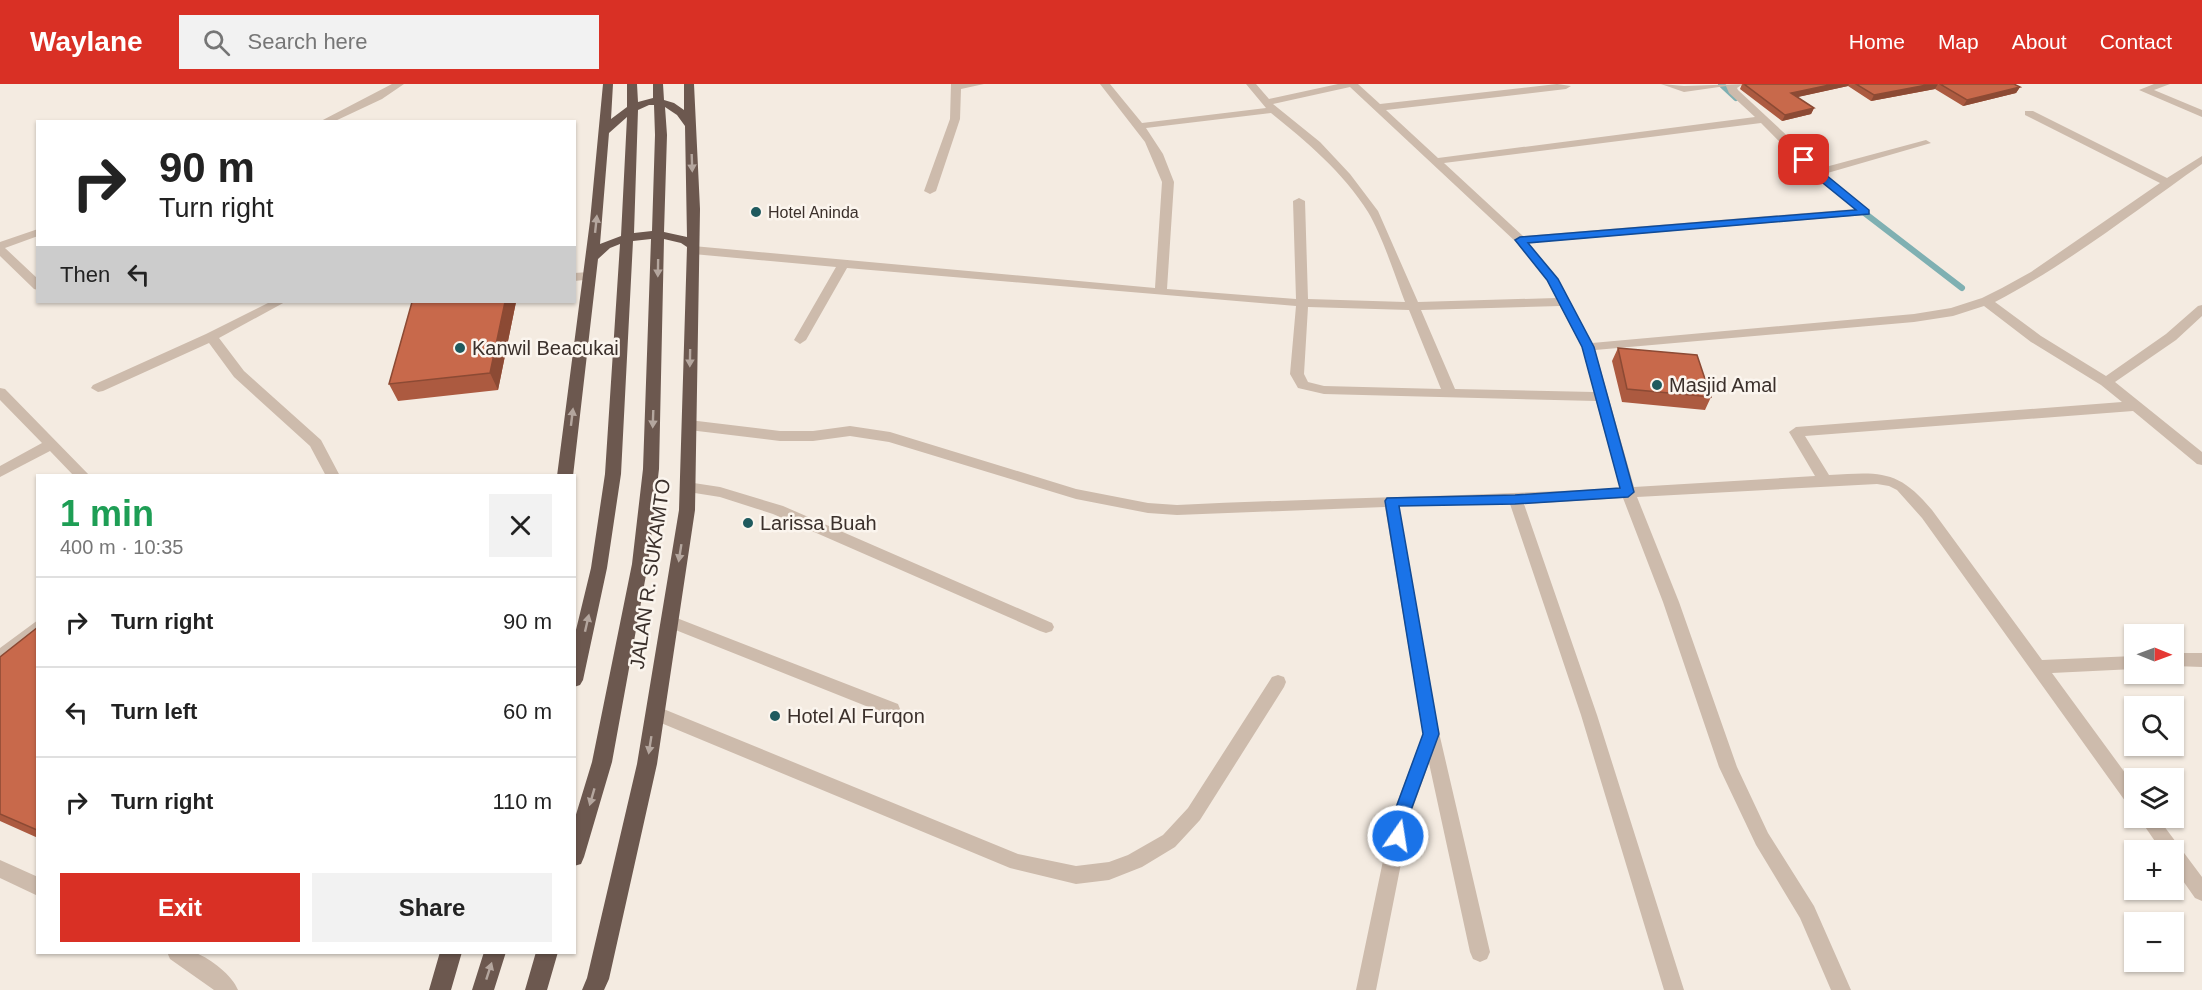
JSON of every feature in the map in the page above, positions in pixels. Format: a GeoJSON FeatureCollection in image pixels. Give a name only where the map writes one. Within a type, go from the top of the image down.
{"type":"FeatureCollection","features":[{"type":"Feature","properties":{"kind":"highway"},"geometry":{"type":"LineString","coordinates":[[565,474],[590,276],[608,84]]}},
{"type":"Feature","properties":{"kind":"highway"},"geometry":{"type":"LineString","coordinates":[[576,671],[599,568],[613,474],[633,138],[632,84]]}},
{"type":"Feature","properties":{"kind":"highway"},"geometry":{"type":"LineString","coordinates":[[576,850],[602,762],[640,564],[651,469],[661,135],[658,84]]}},
{"type":"Feature","properties":{"kind":"highway","name":"JALAN R. SUKAMTO"},"geometry":{"type":"LineString","coordinates":[[593,990],[647,764],[687,510],[693,248],[691,126],[693,87]]}},
{"type":"Feature","properties":{"kind":"highway"},"geometry":{"type":"LineString","coordinates":[[604,131],[623,112],[645,102],[664,102],[677,108],[682,111],[691,126]]}},
{"type":"Feature","properties":{"kind":"highway"},"geometry":{"type":"LineString","coordinates":[[592,257],[603,247],[622,240],[674,235],[688,240],[693,248]]}},
{"type":"Feature","properties":{"kind":"highway"},"geometry":{"type":"LineString","coordinates":[[440,990],[450,954]]}},
{"type":"Feature","properties":{"kind":"highway"},"geometry":{"type":"LineString","coordinates":[[483,990],[494,954]]}},
{"type":"Feature","properties":{"kind":"highway"},"geometry":{"type":"LineString","coordinates":[[537,990],[546,954]]}},
{"type":"Feature","properties":{"kind":"street"},"geometry":{"type":"LineString","coordinates":[[328,120],[378,97],[399,84]]}},
{"type":"Feature","properties":{"kind":"street"},"geometry":{"type":"LineString","coordinates":[[930,191],[955,119],[956,86],[979,84]]}},
{"type":"Feature","properties":{"kind":"street"},"geometry":{"type":"LineString","coordinates":[[1105,84],[1140,126],[1160,158],[1168,182],[1161,292]]}},
{"type":"Feature","properties":{"kind":"street"},"geometry":{"type":"LineString","coordinates":[[1251,84],[1270,106],[1316,144],[1346,176],[1374,213],[1450,393]]}},
{"type":"Feature","properties":{"kind":"street"},"geometry":{"type":"LineString","coordinates":[[1140,126],[1270,106],[1352,84],[1520,240],[1552,279],[1588,347],[1628,492],[1671,602],[1728,767],[1762,839],[1807,912],[1841,990]]}},
{"type":"Feature","properties":{"kind":"street"},"geometry":{"type":"LineString","coordinates":[[1520,240],[1865,212],[1816,173],[1760,120],[1729,85],[1684,89],[1666,84]]}},
{"type":"Feature","properties":{"kind":"street"},"geometry":{"type":"LineString","coordinates":[[2165,84],[2144,90],[2202,114]]}},
{"type":"Feature","properties":{"kind":"street"},"geometry":{"type":"LineString","coordinates":[[1376,108],[1566,86]]}},
{"type":"Feature","properties":{"kind":"street"},"geometry":{"type":"LineString","coordinates":[[2029,113],[2169,183]]}},
{"type":"Feature","properties":{"kind":"street"},"geometry":{"type":"LineString","coordinates":[[1436,160],[1760,120]]}},
{"type":"Feature","properties":{"kind":"street"},"geometry":{"type":"LineString","coordinates":[[1816,173],[1926,143]]}},
{"type":"Feature","properties":{"kind":"street"},"geometry":{"type":"LineString","coordinates":[[1588,347],[1914,318],[1953,312],[1986,302],[2035,275],[2202,159]]}},
{"type":"Feature","properties":{"kind":"street"},"geometry":{"type":"LineString","coordinates":[[1299,201],[1302,303],[1297,374],[1303,385],[1317,390],[1602,397]]}},
{"type":"Feature","properties":{"kind":"street"},"geometry":{"type":"LineString","coordinates":[[36,233],[0,248],[36,284]]}},
{"type":"Feature","properties":{"kind":"street"},"geometry":{"type":"LineString","coordinates":[[693,248],[1302,303],[1413,306],[1563,303]]}},
{"type":"Feature","properties":{"kind":"street"},"geometry":{"type":"LineString","coordinates":[[800,340],[844,263]]}},
{"type":"Feature","properties":{"kind":"street"},"geometry":{"type":"LineString","coordinates":[[576,278],[590,276]]}},
{"type":"Feature","properties":{"kind":"street"},"geometry":{"type":"LineString","coordinates":[[1986,302],[2036,339],[2106,382],[2202,460]]}},
{"type":"Feature","properties":{"kind":"street"},"geometry":{"type":"LineString","coordinates":[[98,388],[211,337],[277,303]]}},
{"type":"Feature","properties":{"kind":"street"},"geometry":{"type":"LineString","coordinates":[[2106,382],[2171,337],[2202,309]]}},
{"type":"Feature","properties":{"kind":"street"},"geometry":{"type":"LineString","coordinates":[[211,337],[239,374],[316,443],[332,474]]}},
{"type":"Feature","properties":{"kind":"street"},"geometry":{"type":"LineString","coordinates":[[0,392],[81,474]]}},
{"type":"Feature","properties":{"kind":"street"},"geometry":{"type":"LineString","coordinates":[[1825,480],[1796,432],[2134,406]]}},
{"type":"Feature","properties":{"kind":"street"},"geometry":{"type":"LineString","coordinates":[[689,425],[780,436],[813,436],[850,432],[890,437],[1076,494],[1148,508],[1212,509],[1391,501],[1515,499],[1825,480],[1886,479],[1906,488],[2124,785]]}},
{"type":"Feature","properties":{"kind":"street"},"geometry":{"type":"LineString","coordinates":[[0,472],[52,443]]}},
{"type":"Feature","properties":{"kind":"street"},"geometry":{"type":"LineString","coordinates":[[687,487],[720,492],[778,510],[1046,627]]}},
{"type":"Feature","properties":{"kind":"street"},"geometry":{"type":"LineString","coordinates":[[1515,499],[1588,715],[1674,990]]}},
{"type":"Feature","properties":{"kind":"street"},"geometry":{"type":"LineString","coordinates":[[1391,501],[1431,734],[1480,952]]}},
{"type":"Feature","properties":{"kind":"street"},"geometry":{"type":"LineString","coordinates":[[669,621],[892,709]]}},
{"type":"Feature","properties":{"kind":"street"},"geometry":{"type":"LineString","coordinates":[[0,657],[36,628]]}},
{"type":"Feature","properties":{"kind":"street"},"geometry":{"type":"LineString","coordinates":[[2184,660],[2202,660]]}},
{"type":"Feature","properties":{"kind":"street"},"geometry":{"type":"LineString","coordinates":[[2039,667],[2124,663]]}},
{"type":"Feature","properties":{"kind":"street"},"geometry":{"type":"LineString","coordinates":[[655,712],[1017,862],[1076,875],[1108,871],[1126,865],[1170,841],[1194,814],[1278,682]]}},
{"type":"Feature","properties":{"kind":"street"},"geometry":{"type":"LineString","coordinates":[[1366,990],[1402,813],[1431,734]]}},
{"type":"Feature","properties":{"kind":"street"},"geometry":{"type":"LineString","coordinates":[[2184,867],[2202,892]]}},
{"type":"Feature","properties":{"kind":"street"},"geometry":{"type":"LineString","coordinates":[[0,869],[36,886]]}},
{"type":"Feature","properties":{"kind":"street"},"geometry":{"type":"LineString","coordinates":[[180,954],[217,979],[228,990]]}},
{"type":"Feature","properties":{"kind":"building"},"geometry":{"type":"Polygon","coordinates":[[[1744,84],[1834,84],[1791,93],[1814,108],[1785,115],[1744,84]]]}},
{"type":"Feature","properties":{"kind":"building"},"geometry":{"type":"Polygon","coordinates":[[[1856,84],[1932,84],[1874,95],[1856,84]]]}},
{"type":"Feature","properties":{"kind":"building"},"geometry":{"type":"Polygon","coordinates":[[[1940,84],[2014,84],[2020,87],[1967,100],[1940,84]]]}},
{"type":"Feature","properties":{"kind":"building","name":"Kanwil Beacukai"},"geometry":{"type":"Polygon","coordinates":[[[412,303],[505,303],[490,373],[389,384],[412,303]]]}},
{"type":"Feature","properties":{"kind":"building"},"geometry":{"type":"Polygon","coordinates":[[[1618,348],[1697,355],[1711,397],[1627,389],[1618,348]]]}},
{"type":"Feature","properties":{"kind":"building"},"geometry":{"type":"Polygon","coordinates":[[[36,629],[36,830],[0,814],[0,657],[36,629]]]}},
{"type":"Feature","properties":{"kind":"waterway"},"geometry":{"type":"LineString","coordinates":[[1721,84],[1736,98]]}},
{"type":"Feature","properties":{"kind":"waterway"},"geometry":{"type":"LineString","coordinates":[[1858,208],[1962,288]]}},
{"type":"Feature","properties":{"kind":"place","name":"Hotel Aninda"},"geometry":{"type":"Point","coordinates":[756,212]}},
{"type":"Feature","properties":{"kind":"place","name":"Kanwil Beacukai"},"geometry":{"type":"Point","coordinates":[460,348]}},
{"type":"Feature","properties":{"kind":"place","name":"Masjid Amal"},"geometry":{"type":"Point","coordinates":[1657,385]}},
{"type":"Feature","properties":{"kind":"place","name":"Larissa Buah"},"geometry":{"type":"Point","coordinates":[748,523]}},
{"type":"Feature","properties":{"kind":"place","name":"Hotel Al Furqon"},"geometry":{"type":"Point","coordinates":[775,716]}},
{"type":"Feature","properties":{"kind":"route"},"geometry":{"type":"LineString","coordinates":[[1398,836],[1402,813],[1431,734],[1391,501],[1515,499],[1628,492],[1588,347],[1552,279],[1520,240],[1865,212],[1816,173],[1804,160]]}}]}
